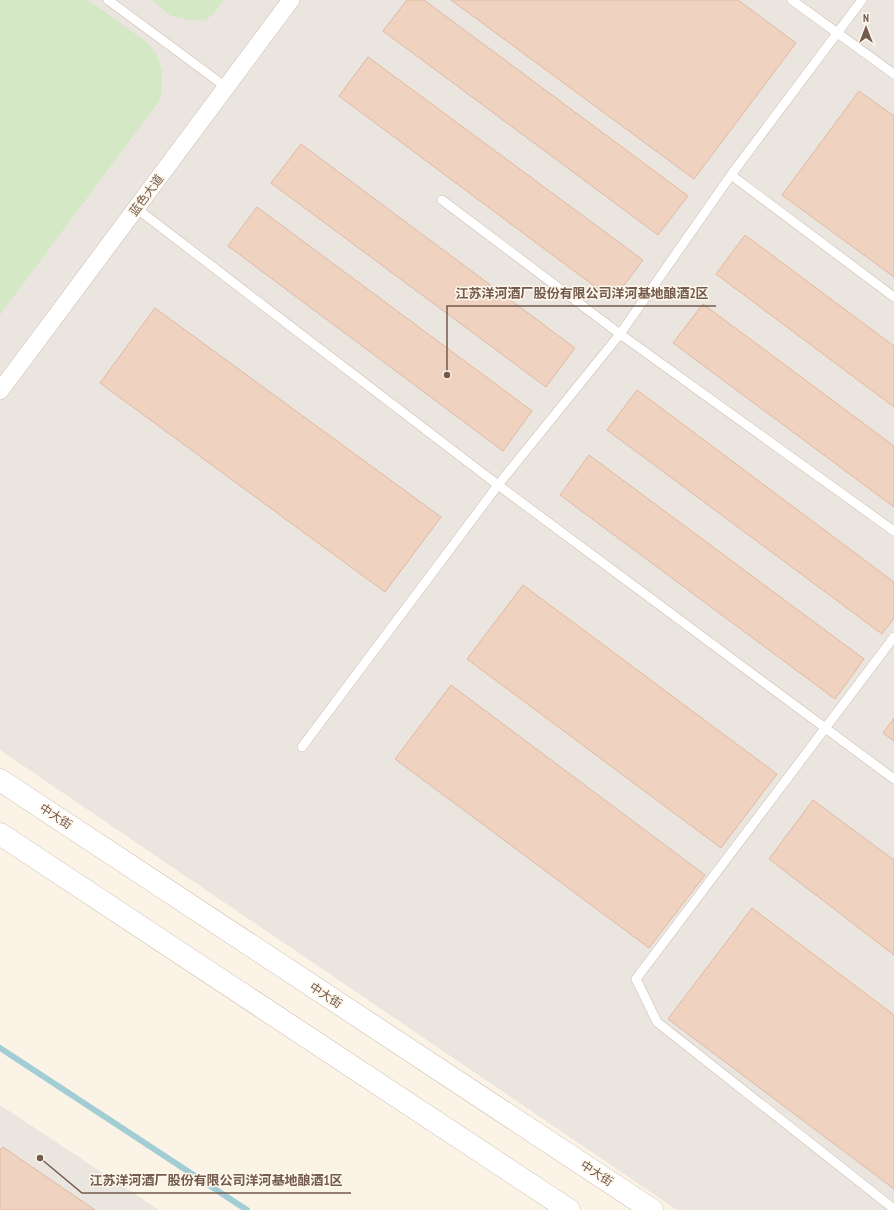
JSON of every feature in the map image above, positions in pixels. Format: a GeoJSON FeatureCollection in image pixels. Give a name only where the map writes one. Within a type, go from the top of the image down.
{"type":"FeatureCollection","features":[{"type":"Feature","properties":{"kind":"street","name":"蓝色大道"},"geometry":{"type":"LineString","coordinates":[[0,390],[291,0]]}},
{"type":"Feature","properties":{"kind":"street","name":"中大街"},"geometry":{"type":"LineString","coordinates":[[0,780],[652,1210]]}},
{"type":"Feature","properties":{"kind":"street"},"geometry":{"type":"LineString","coordinates":[[0,834],[569,1210]]}},
{"type":"Feature","properties":{"kind":"lane"},"geometry":{"type":"LineString","coordinates":[[108,0],[226,87]]}},
{"type":"Feature","properties":{"kind":"lane"},"geometry":{"type":"LineString","coordinates":[[792,0],[894,74]]}},
{"type":"Feature","properties":{"kind":"lane"},"geometry":{"type":"LineString","coordinates":[[302,747],[498,485],[620,334],[731,175],[862,0]]}},
{"type":"Feature","properties":{"kind":"lane"},"geometry":{"type":"LineString","coordinates":[[731,175],[894,297]]}},
{"type":"Feature","properties":{"kind":"lane"},"geometry":{"type":"LineString","coordinates":[[442,200],[620,334],[894,531]]}},
{"type":"Feature","properties":{"kind":"lane"},"geometry":{"type":"LineString","coordinates":[[136,208],[498,485],[894,779]]}},
{"type":"Feature","properties":{"kind":"lane"},"geometry":{"type":"LineString","coordinates":[[894,637],[636,978],[657,1022],[894,1209]]}},
{"type":"Feature","properties":{"kind":"shaded area"},"geometry":{"type":"Polygon","coordinates":[[[0,0],[894,0],[894,1210],[677,1210],[0,750],[0,0]]]}},
{"type":"Feature","properties":{"kind":"shaded area"},"geometry":{"type":"Polygon","coordinates":[[[0,1105],[159,1210],[0,1210],[0,1105]]]}},
{"type":"Feature","properties":{"kind":"green space"},"geometry":{"type":"Polygon","coordinates":[[[2,0],[88,0],[147,42],[156,53],[162,70],[162,88],[160,100],[0,315],[0,3],[2,0]]]}},
{"type":"Feature","properties":{"kind":"green space"},"geometry":{"type":"Polygon","coordinates":[[[152,0],[224,0],[214,13],[205,21],[189,20],[171,16],[152,0]]]}},
{"type":"Feature","properties":{"kind":"building"},"geometry":{"type":"Polygon","coordinates":[[[407,0],[424,0],[688,196],[658,235],[383,31],[407,0]]]}},
{"type":"Feature","properties":{"kind":"building"},"geometry":{"type":"Polygon","coordinates":[[[451,0],[738,0],[796,43],[694,179],[451,0]]]}},
{"type":"Feature","properties":{"kind":"building"},"geometry":{"type":"Polygon","coordinates":[[[368,57],[643,260],[613,300],[339,96],[368,57]]]}},
{"type":"Feature","properties":{"kind":"building"},"geometry":{"type":"Polygon","coordinates":[[[859,91],[894,116],[894,277],[782,195],[859,91]]]}},
{"type":"Feature","properties":{"kind":"building"},"geometry":{"type":"Polygon","coordinates":[[[301,144],[575,348],[546,387],[271,183],[301,144]]]}},
{"type":"Feature","properties":{"kind":"building"},"geometry":{"type":"Polygon","coordinates":[[[257,207],[532,411],[503,451],[228,246],[257,207]]]}},
{"type":"Feature","properties":{"kind":"building"},"geometry":{"type":"Polygon","coordinates":[[[745,235],[894,346],[894,407],[716,274],[745,235]]]}},
{"type":"Feature","properties":{"kind":"building"},"geometry":{"type":"Polygon","coordinates":[[[703,304],[894,446],[894,507],[673,343],[703,304]]]}},
{"type":"Feature","properties":{"kind":"building"},"geometry":{"type":"Polygon","coordinates":[[[155,308],[441,517],[385,592],[100,383],[155,308]]]}},
{"type":"Feature","properties":{"kind":"building"},"geometry":{"type":"Polygon","coordinates":[[[637,390],[894,582],[894,618],[882,634],[607,430],[637,390]]]}},
{"type":"Feature","properties":{"kind":"building"},"geometry":{"type":"Polygon","coordinates":[[[589,455],[864,659],[835,699],[560,495],[589,455]]]}},
{"type":"Feature","properties":{"kind":"building"},"geometry":{"type":"Polygon","coordinates":[[[523,585],[777,774],[721,848],[467,659],[523,585]]]}},
{"type":"Feature","properties":{"kind":"building"},"geometry":{"type":"Polygon","coordinates":[[[451,685],[705,875],[649,948],[395,759],[451,685]]]}},
{"type":"Feature","properties":{"kind":"building"},"geometry":{"type":"Polygon","coordinates":[[[894,718],[894,741],[883,733],[894,718]]]}},
{"type":"Feature","properties":{"kind":"building"},"geometry":{"type":"Polygon","coordinates":[[[813,800],[894,860],[894,955],[769,859],[813,800]]]}},
{"type":"Feature","properties":{"kind":"building"},"geometry":{"type":"Polygon","coordinates":[[[752,908],[894,1015],[894,1189],[668,1019],[752,908]]]}},
{"type":"Feature","properties":{"kind":"building"},"geometry":{"type":"Polygon","coordinates":[[[3,1147],[95,1210],[0,1210],[0,1150],[3,1147]]]}},
{"type":"Feature","properties":{"kind":"waterway"},"geometry":{"type":"LineString","coordinates":[[0,1048],[247,1210]]}},
{"type":"Feature","properties":{"kind":"place","name":"江苏洋河酒厂股份有限公司洋河基地酿酒2区"},"geometry":{"type":"Point","coordinates":[447,375]}},
{"type":"Feature","properties":{"kind":"place","name":"江苏洋河酒厂股份有限公司洋河基地酿酒1区"},"geometry":{"type":"Point","coordinates":[40,1158]}}]}
